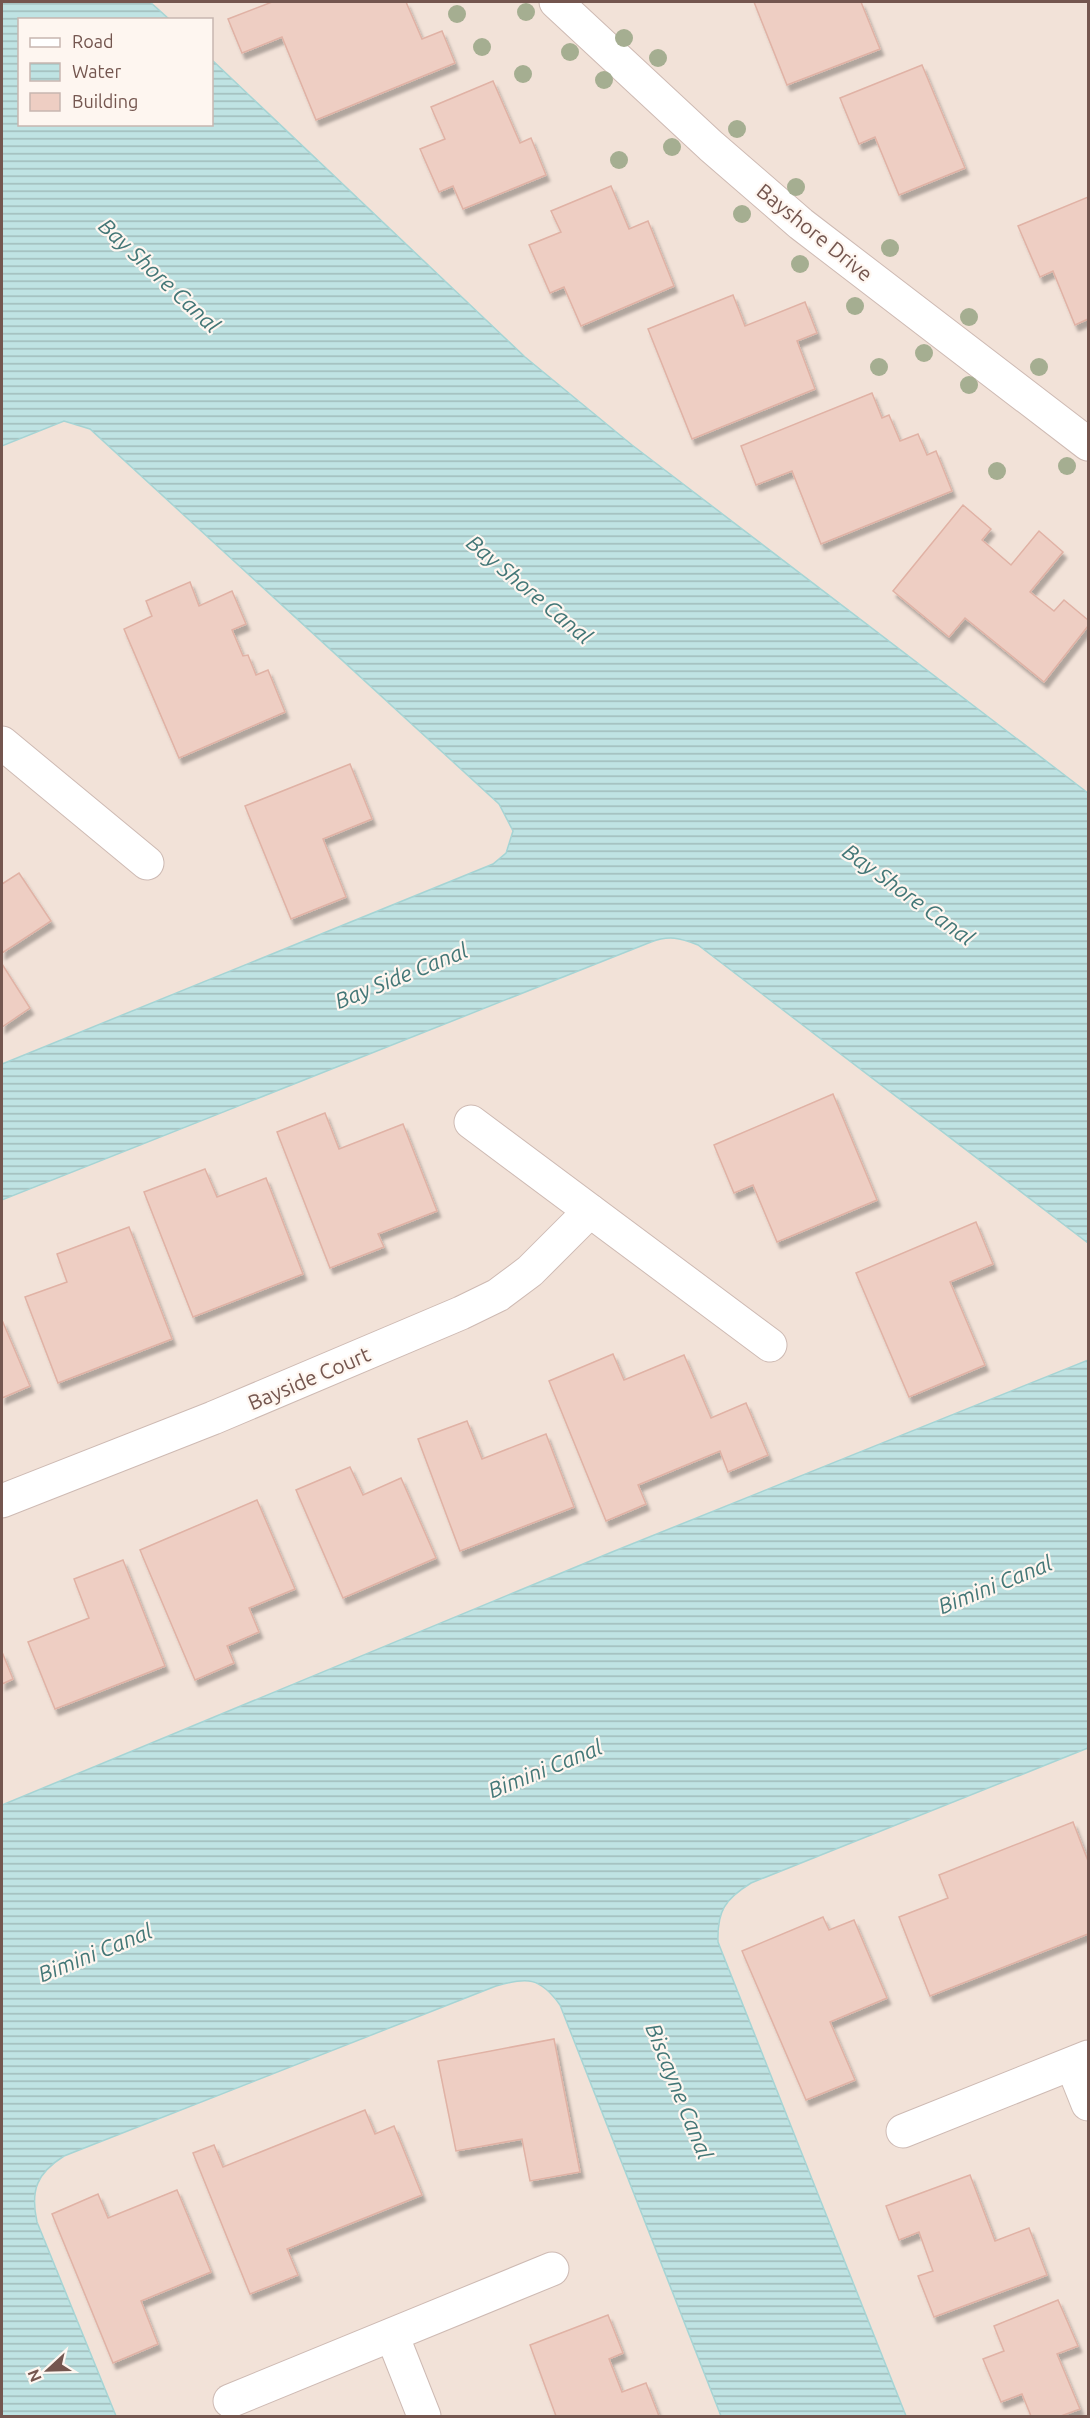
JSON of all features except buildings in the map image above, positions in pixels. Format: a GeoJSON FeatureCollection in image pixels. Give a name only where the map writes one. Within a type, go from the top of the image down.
{"type":"FeatureCollection","features":[{"type":"Feature","properties":{"kind":"street","name":"Bayshore Drive"},"geometry":{"type":"LineString","coordinates":[[556,2],[711,146],[801,224],[1089,444]]}},
{"type":"Feature","properties":{"kind":"street"},"geometry":{"type":"LineString","coordinates":[[2,743],[147,863]]}},
{"type":"Feature","properties":{"kind":"street"},"geometry":{"type":"LineString","coordinates":[[471,1122],[771,1345]]}},
{"type":"Feature","properties":{"kind":"street","name":"Bayside Court"},"geometry":{"type":"LineString","coordinates":[[2,1501],[213,1418],[498,1295],[530,1271],[590,1211]]}},
{"type":"Feature","properties":{"kind":"street"},"geometry":{"type":"LineString","coordinates":[[903,2132],[1080,2060],[1089,2104]]}},
{"type":"Feature","properties":{"kind":"street"},"geometry":{"type":"LineString","coordinates":[[230,2401],[552,2269]]}},
{"type":"Feature","properties":{"kind":"street"},"geometry":{"type":"LineString","coordinates":[[392,2335],[424,2416]]}},
{"type":"Feature","properties":{"kind":"shaded area"},"geometry":{"type":"Polygon","coordinates":[[[150,2],[1088,2],[1088,793],[632,445],[525,357],[213,61],[213,18],[168,18],[150,2]]]}},
{"type":"Feature","properties":{"kind":"shaded area"},"geometry":{"type":"Polygon","coordinates":[[[64,421],[90,429],[499,804],[513,831],[505,853],[493,864],[2,1064],[2,446],[64,421]]]}},
{"type":"Feature","properties":{"kind":"shaded area"},"geometry":{"type":"Polygon","coordinates":[[[665,937],[676,937],[698,945],[1088,1243],[1088,1360],[612,1552],[2,1805],[2,1200],[466,1013],[665,937]]]}},
{"type":"Feature","properties":{"kind":"shaded area"},"geometry":{"type":"Polygon","coordinates":[[[1088,1748],[1088,2416],[906,2416],[718,1942],[717,1923],[724,1906],[734,1893],[751,1883],[1088,1748]]]}},
{"type":"Feature","properties":{"kind":"shaded area"},"geometry":{"type":"Polygon","coordinates":[[[515,1981],[531,1981],[548,1988],[560,2005],[721,2416],[116,2416],[37,2222],[33,2203],[37,2182],[48,2166],[64,2156],[496,1986],[515,1981]]]}},
{"type":"Feature","properties":{"kind":"water"},"geometry":{"type":"Polygon","coordinates":[[[2,2],[150,2],[168,18],[18,18],[18,126],[213,126],[213,61],[525,357],[632,445],[1088,793],[1088,1243],[698,945],[669,938],[651,942],[2,1200],[2,1064],[493,864],[506,853],[513,831],[499,804],[90,429],[64,421],[2,446],[2,2]]]}},
{"type":"Feature","properties":{"kind":"water"},"geometry":{"type":"Polygon","coordinates":[[[1088,1360],[1088,1748],[751,1883],[724,1907],[719,1922],[718,1942],[906,2416],[721,2416],[560,2005],[539,1984],[516,1981],[496,1986],[64,2156],[55,2162],[42,2176],[35,2192],[37,2222],[116,2416],[2,2416],[2,1805],[612,1552],[1088,1360]]]}},
{"type":"Feature","properties":{"kind":"water label","name":"Bay Shore Canal"},"geometry":{"type":"Point","coordinates":[160,275]}},
{"type":"Feature","properties":{"kind":"water label","name":"Bay Shore Canal"},"geometry":{"type":"Point","coordinates":[530,589]}},
{"type":"Feature","properties":{"kind":"water label","name":"Bay Shore Canal"},"geometry":{"type":"Point","coordinates":[909,894]}},
{"type":"Feature","properties":{"kind":"water label","name":"Bay Side Canal"},"geometry":{"type":"Point","coordinates":[401,975]}},
{"type":"Feature","properties":{"kind":"water label","name":"Bimini Canal"},"geometry":{"type":"Point","coordinates":[995,1584]}},
{"type":"Feature","properties":{"kind":"water label","name":"Bimini Canal"},"geometry":{"type":"Point","coordinates":[545,1768]}},
{"type":"Feature","properties":{"kind":"water label","name":"Bimini Canal"},"geometry":{"type":"Point","coordinates":[95,1952]}},
{"type":"Feature","properties":{"kind":"water label","name":"Biscayne Canal"},"geometry":{"type":"Point","coordinates":[680,2091]}}]}
